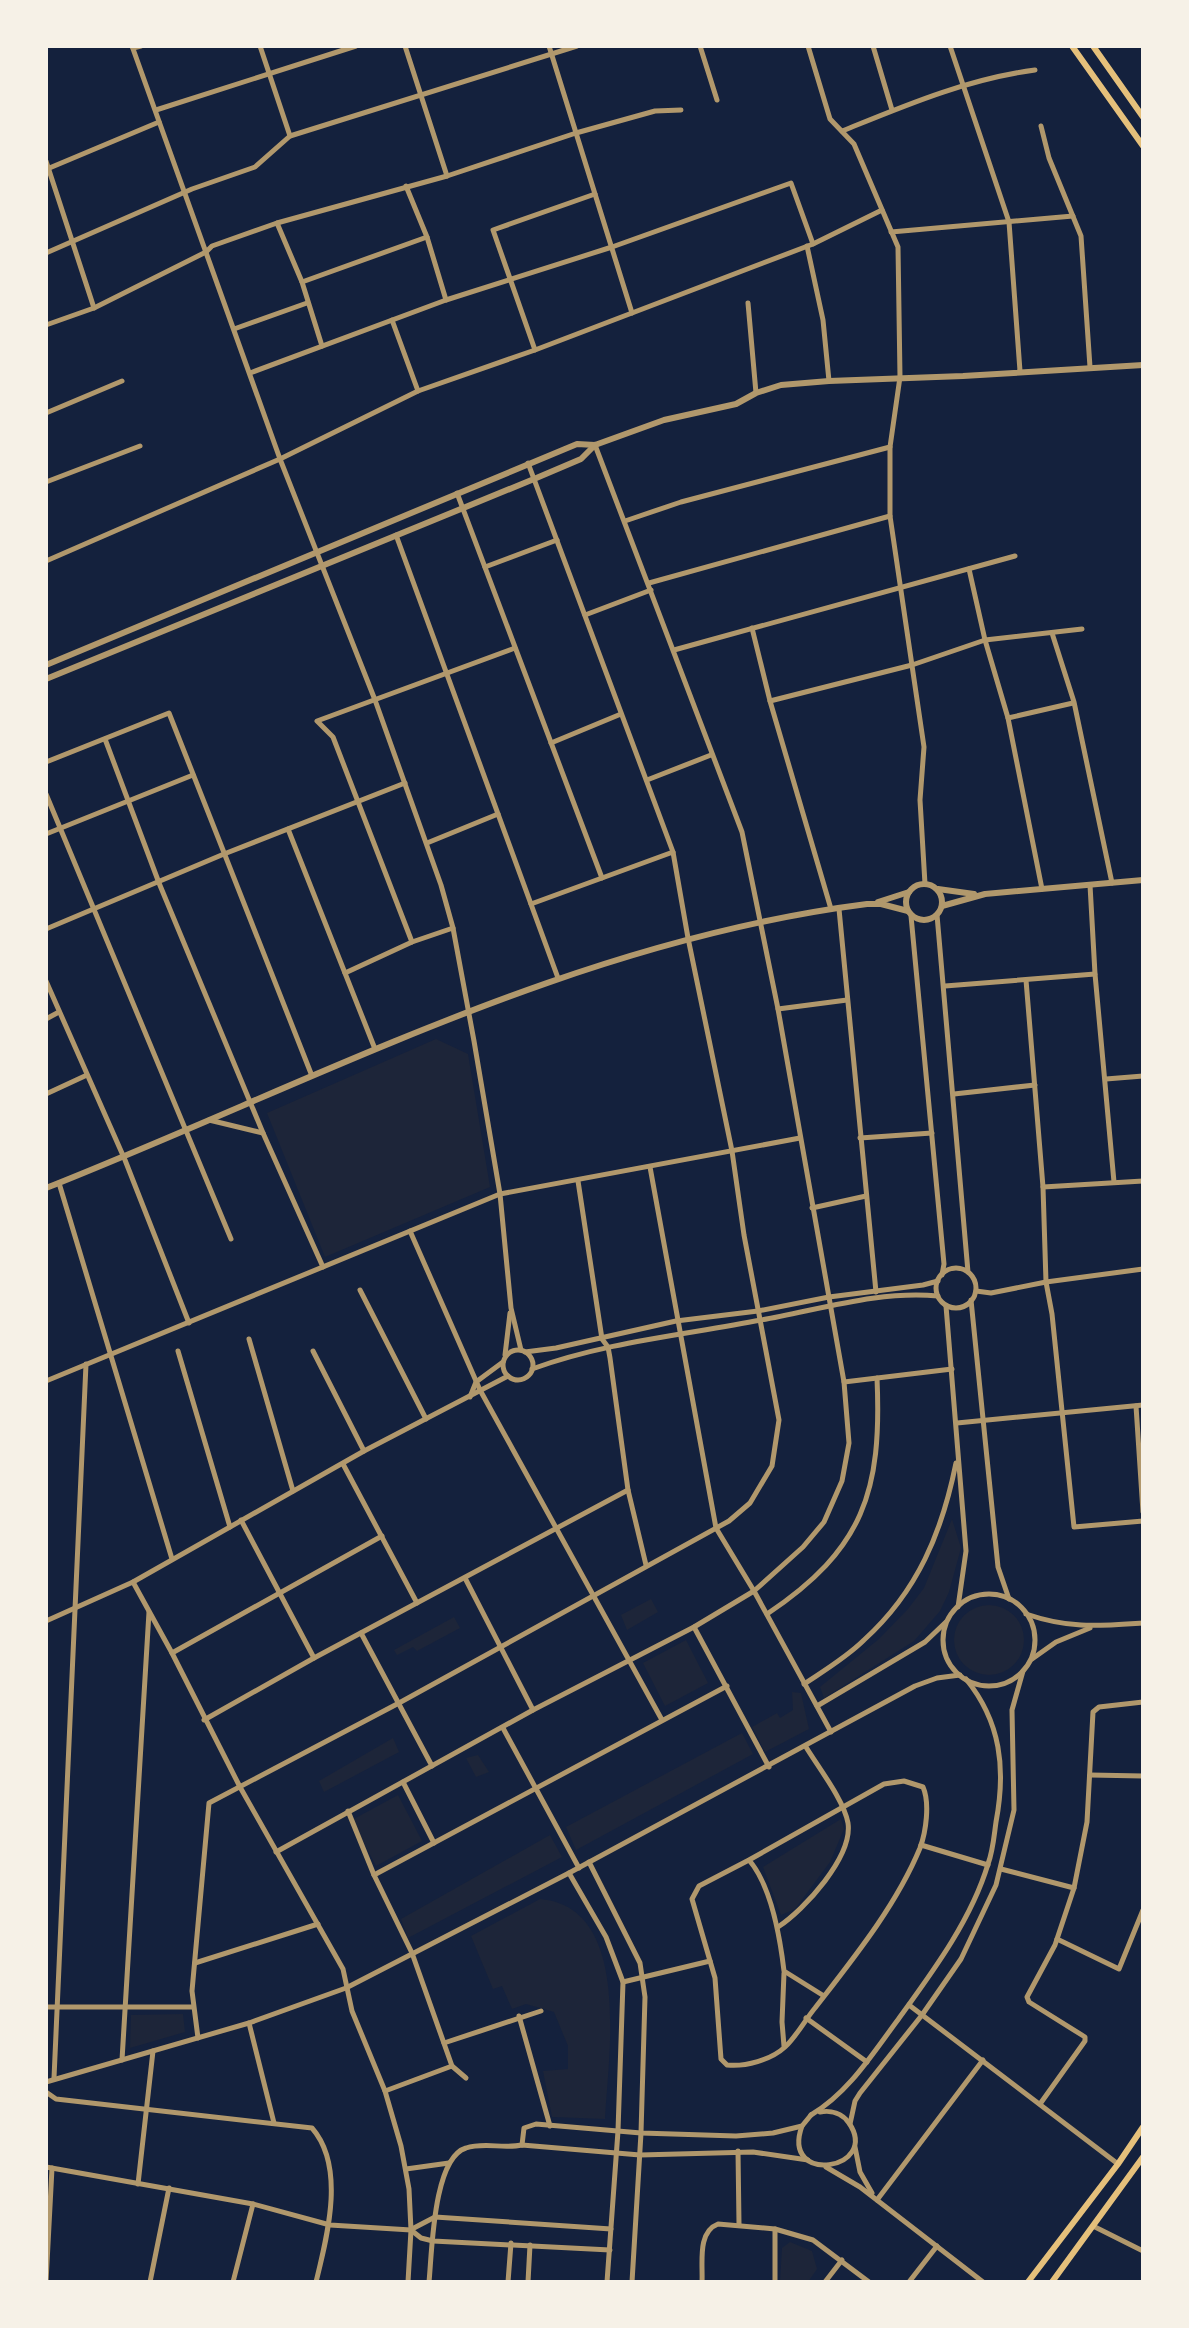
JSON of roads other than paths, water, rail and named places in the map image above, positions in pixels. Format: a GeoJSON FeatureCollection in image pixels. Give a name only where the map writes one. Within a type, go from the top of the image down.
{"type":"FeatureCollection","features":[{"type":"Feature","properties":{"kind":"main road"},"geometry":{"type":"LineString","coordinates":[[1072,46],[1143,146]]}},
{"type":"Feature","properties":{"kind":"main road"},"geometry":{"type":"LineString","coordinates":[[1093,46],[1143,117]]}},
{"type":"Feature","properties":{"kind":"main road"},"geometry":{"type":"LineString","coordinates":[[1028,2282],[1143,2127]]}},
{"type":"Feature","properties":{"kind":"main road"},"geometry":{"type":"LineString","coordinates":[[1052,2282],[1143,2157]]}},
{"type":"Feature","properties":{"kind":"street"},"geometry":{"type":"LineString","coordinates":[[141,46],[133,47],[159,122],[280,459],[375,700],[427,843],[453,928],[500,1194],[511,1308],[523,1351],[532,1359],[532,1369]]}},
{"type":"Feature","properties":{"kind":"street"},"geometry":{"type":"LineString","coordinates":[[260,46],[290,136]]}},
{"type":"Feature","properties":{"kind":"street"},"geometry":{"type":"LineString","coordinates":[[156,110],[356,46]]}},
{"type":"Feature","properties":{"kind":"street"},"geometry":{"type":"LineString","coordinates":[[405,46],[447,176]]}},
{"type":"Feature","properties":{"kind":"street"},"geometry":{"type":"LineString","coordinates":[[549,46],[632,313]]}},
{"type":"Feature","properties":{"kind":"street"},"geometry":{"type":"LineString","coordinates":[[46,253],[185,193],[255,167],[290,136],[577,46]]}},
{"type":"Feature","properties":{"kind":"street"},"geometry":{"type":"LineString","coordinates":[[700,46],[717,100]]}},
{"type":"Feature","properties":{"kind":"street"},"geometry":{"type":"LineString","coordinates":[[808,46],[830,119],[854,144],[898,247],[900,377],[890,447],[890,516],[924,747],[920,800],[925,884]]}},
{"type":"Feature","properties":{"kind":"street"},"geometry":{"type":"LineString","coordinates":[[873,46],[892,110]]}},
{"type":"Feature","properties":{"kind":"street"},"geometry":{"type":"LineString","coordinates":[[950,46],[1009,222],[1020,371]]}},
{"type":"Feature","properties":{"kind":"street"},"geometry":{"type":"LineString","coordinates":[[842,131],[964,84],[1035,70]]}},
{"type":"Feature","properties":{"kind":"street"},"geometry":{"type":"LineString","coordinates":[[46,325],[94,308],[206,252],[212,246],[277,223],[447,176],[576,133],[655,111],[681,110]]}},
{"type":"Feature","properties":{"kind":"street"},"geometry":{"type":"LineString","coordinates":[[94,308],[47,166],[159,122]]}},
{"type":"Feature","properties":{"kind":"street"},"geometry":{"type":"LineString","coordinates":[[1041,126],[1050,162],[1073,216],[1083,252],[1090,367]]}},
{"type":"Feature","properties":{"kind":"street"},"geometry":{"type":"LineString","coordinates":[[250,373],[446,300],[612,247],[791,183],[810,245],[823,320],[829,381]]}},
{"type":"Feature","properties":{"kind":"street"},"geometry":{"type":"LineString","coordinates":[[406,186],[427,237],[446,300]]}},
{"type":"Feature","properties":{"kind":"street"},"geometry":{"type":"LineString","coordinates":[[535,350],[493,230],[595,194]]}},
{"type":"Feature","properties":{"kind":"street"},"geometry":{"type":"LineString","coordinates":[[46,561],[280,459],[418,391],[535,350],[810,245],[882,210]]}},
{"type":"Feature","properties":{"kind":"street"},"geometry":{"type":"LineString","coordinates":[[891,232],[1073,216]]}},
{"type":"Feature","properties":{"kind":"street"},"geometry":{"type":"LineString","coordinates":[[277,223],[302,282],[322,346]]}},
{"type":"Feature","properties":{"kind":"street"},"geometry":{"type":"LineString","coordinates":[[302,282],[427,237]]}},
{"type":"Feature","properties":{"kind":"street"},"geometry":{"type":"LineString","coordinates":[[234,329],[307,303]]}},
{"type":"Feature","properties":{"kind":"street"},"geometry":{"type":"LineString","coordinates":[[748,303],[756,393]]}},
{"type":"Feature","properties":{"kind":"street"},"geometry":{"type":"LineString","coordinates":[[392,320],[418,391]]}},
{"type":"Feature","properties":{"kind":"street"},"geometry":{"type":"LineString","coordinates":[[46,665],[577,444],[595,445],[664,420],[736,404],[781,385],[1143,365]]}},
{"type":"Feature","properties":{"kind":"street"},"geometry":{"type":"LineString","coordinates":[[46,413],[122,381]]}},
{"type":"Feature","properties":{"kind":"street"},"geometry":{"type":"LineString","coordinates":[[46,679],[581,459],[595,445]]}},
{"type":"Feature","properties":{"kind":"street"},"geometry":{"type":"LineString","coordinates":[[276,1852],[533,1710],[694,1627],[754,1591],[803,1547],[824,1522],[842,1481],[849,1443],[844,1382],[778,1009],[742,832],[595,445]]}},
{"type":"Feature","properties":{"kind":"street"},"geometry":{"type":"LineString","coordinates":[[46,482],[140,446]]}},
{"type":"Feature","properties":{"kind":"street"},"geometry":{"type":"LineString","coordinates":[[625,521],[681,502],[890,447]]}},
{"type":"Feature","properties":{"kind":"street"},"geometry":{"type":"LineString","coordinates":[[198,2038],[192,2007],[209,1803],[399,1703],[729,1521],[750,1503],[772,1466],[779,1420],[759,1321],[732,1151],[673,852],[528,463]]}},
{"type":"Feature","properties":{"kind":"street"},"geometry":{"type":"LineString","coordinates":[[457,493],[602,878]]}},
{"type":"Feature","properties":{"kind":"street"},"geometry":{"type":"LineString","coordinates":[[585,615],[650,586],[890,516]]}},
{"type":"Feature","properties":{"kind":"street"},"geometry":{"type":"LineString","coordinates":[[396,535],[558,978]]}},
{"type":"Feature","properties":{"kind":"street"},"geometry":{"type":"LineString","coordinates":[[485,567],[557,540]]}},
{"type":"Feature","properties":{"kind":"street"},"geometry":{"type":"LineString","coordinates":[[674,650],[1015,556]]}},
{"type":"Feature","properties":{"kind":"street"},"geometry":{"type":"LineString","coordinates":[[969,569],[985,640],[1008,718],[1042,889]]}},
{"type":"Feature","properties":{"kind":"street"},"geometry":{"type":"LineString","coordinates":[[752,628],[770,701],[835,908],[876,1292]]}},
{"type":"Feature","properties":{"kind":"street"},"geometry":{"type":"LineString","coordinates":[[770,701],[912,665],[985,640],[1082,629]]}},
{"type":"Feature","properties":{"kind":"street"},"geometry":{"type":"LineString","coordinates":[[1052,633],[1074,702],[1112,883]]}},
{"type":"Feature","properties":{"kind":"street"},"geometry":{"type":"LineString","coordinates":[[412,942],[333,737],[317,721],[515,648]]}},
{"type":"Feature","properties":{"kind":"street"},"geometry":{"type":"LineString","coordinates":[[1008,718],[1074,702]]}},
{"type":"Feature","properties":{"kind":"street"},"geometry":{"type":"LineString","coordinates":[[46,762],[169,713],[312,1076]]}},
{"type":"Feature","properties":{"kind":"street"},"geometry":{"type":"LineString","coordinates":[[551,743],[621,714]]}},
{"type":"Feature","properties":{"kind":"street"},"geometry":{"type":"LineString","coordinates":[[105,739],[159,883],[263,1133],[323,1267]]}},
{"type":"Feature","properties":{"kind":"street"},"geometry":{"type":"LineString","coordinates":[[647,780],[711,755]]}},
{"type":"Feature","properties":{"kind":"street"},"geometry":{"type":"LineString","coordinates":[[46,834],[193,775]]}},
{"type":"Feature","properties":{"kind":"street"},"geometry":{"type":"LineString","coordinates":[[46,929],[224,854],[405,783]]}},
{"type":"Feature","properties":{"kind":"street"},"geometry":{"type":"LineString","coordinates":[[46,794],[231,1239]]}},
{"type":"Feature","properties":{"kind":"street"},"geometry":{"type":"LineString","coordinates":[[427,843],[498,814]]}},
{"type":"Feature","properties":{"kind":"street"},"geometry":{"type":"LineString","coordinates":[[288,829],[375,1049]]}},
{"type":"Feature","properties":{"kind":"street"},"geometry":{"type":"LineString","coordinates":[[531,904],[673,852]]}},
{"type":"Feature","properties":{"kind":"street"},"geometry":{"type":"LineString","coordinates":[[946,1306],[958,1308],[971,1300],[976,1291],[968,1272],[937,915],[942,906],[985,894],[1143,880]]}},
{"type":"Feature","properties":{"kind":"street"},"geometry":{"type":"LineString","coordinates":[[942,1275],[944,1264],[932,1133],[906,898],[913,887],[925,884],[937,889],[985,894]]}},
{"type":"Feature","properties":{"kind":"street"},"geometry":{"type":"LineString","coordinates":[[1090,885],[1114,1182]]}},
{"type":"Feature","properties":{"kind":"street"},"geometry":{"type":"LineString","coordinates":[[937,889],[942,906]]}},
{"type":"Feature","properties":{"kind":"street"},"geometry":{"type":"LineString","coordinates":[[867,904],[909,892]]}},
{"type":"Feature","properties":{"kind":"street"},"geometry":{"type":"LineString","coordinates":[[46,1188],[375,1049],[558,978],[688,938],[760,920],[867,904],[881,904],[924,920],[937,915]]}},
{"type":"Feature","properties":{"kind":"street"},"geometry":{"type":"LineString","coordinates":[[345,973],[412,942],[453,928]]}},
{"type":"Feature","properties":{"kind":"street"},"geometry":{"type":"LineString","coordinates":[[945,986],[1095,974]]}},
{"type":"Feature","properties":{"kind":"street"},"geometry":{"type":"LineString","coordinates":[[1026,980],[1043,1187],[1046,1282],[1074,1527],[1143,1521]]}},
{"type":"Feature","properties":{"kind":"street"},"geometry":{"type":"LineString","coordinates":[[46,981],[123,1156],[189,1323]]}},
{"type":"Feature","properties":{"kind":"street"},"geometry":{"type":"LineString","coordinates":[[778,1009],[847,1000]]}},
{"type":"Feature","properties":{"kind":"street"},"geometry":{"type":"LineString","coordinates":[[46,1019],[59,1012]]}},
{"type":"Feature","properties":{"kind":"street"},"geometry":{"type":"LineString","coordinates":[[46,1094],[87,1075]]}},
{"type":"Feature","properties":{"kind":"street"},"geometry":{"type":"LineString","coordinates":[[1106,1079],[1143,1076]]}},
{"type":"Feature","properties":{"kind":"street"},"geometry":{"type":"LineString","coordinates":[[954,1094],[1035,1085]]}},
{"type":"Feature","properties":{"kind":"street"},"geometry":{"type":"LineString","coordinates":[[208,1120],[263,1133]]}},
{"type":"Feature","properties":{"kind":"street"},"geometry":{"type":"LineString","coordinates":[[860,1138],[932,1133]]}},
{"type":"Feature","properties":{"kind":"street"},"geometry":{"type":"LineString","coordinates":[[46,1381],[500,1194],[800,1138]]}},
{"type":"Feature","properties":{"kind":"street"},"geometry":{"type":"LineString","coordinates":[[650,1167],[716,1528],[831,1732]]}},
{"type":"Feature","properties":{"kind":"street"},"geometry":{"type":"LineString","coordinates":[[578,1181],[602,1339],[608,1347],[628,1490],[646,1565]]}},
{"type":"Feature","properties":{"kind":"street"},"geometry":{"type":"LineString","coordinates":[[1043,1187],[1143,1181]]}},
{"type":"Feature","properties":{"kind":"street"},"geometry":{"type":"LineString","coordinates":[[59,1183],[172,1559]]}},
{"type":"Feature","properties":{"kind":"street"},"geometry":{"type":"LineString","coordinates":[[812,1208],[866,1196]]}},
{"type":"Feature","properties":{"kind":"street"},"geometry":{"type":"LineString","coordinates":[[410,1230],[480,1390],[662,1720]]}},
{"type":"Feature","properties":{"kind":"street"},"geometry":{"type":"LineString","coordinates":[[958,1607],[966,1551],[946,1306],[938,1296],[938,1281],[951,1269],[968,1272]]}},
{"type":"Feature","properties":{"kind":"street"},"geometry":{"type":"LineString","coordinates":[[976,1291],[991,1293],[1143,1269]]}},
{"type":"Feature","properties":{"kind":"street"},"geometry":{"type":"LineString","coordinates":[[470,1397],[476,1382],[511,1351],[602,1339],[676,1321],[758,1311],[938,1281]]}},
{"type":"Feature","properties":{"kind":"street"},"geometry":{"type":"LineString","coordinates":[[360,1290],[426,1419]]}},
{"type":"Feature","properties":{"kind":"street"},"geometry":{"type":"LineString","coordinates":[[46,1621],[133,1582],[364,1451],[508,1376],[522,1379],[532,1369],[608,1347],[885,1298],[938,1296]]}},
{"type":"Feature","properties":{"kind":"street"},"geometry":{"type":"LineString","coordinates":[[971,1300],[998,1567],[1009,1599]]}},
{"type":"Feature","properties":{"kind":"street"},"geometry":{"type":"LineString","coordinates":[[508,1376],[504,1360],[511,1308]]}},
{"type":"Feature","properties":{"kind":"street"},"geometry":{"type":"LineString","coordinates":[[249,1339],[293,1491]]}},
{"type":"Feature","properties":{"kind":"street"},"geometry":{"type":"LineString","coordinates":[[178,1351],[230,1527]]}},
{"type":"Feature","properties":{"kind":"street"},"geometry":{"type":"LineString","coordinates":[[313,1351],[364,1451]]}},
{"type":"Feature","properties":{"kind":"street"},"geometry":{"type":"LineString","coordinates":[[54,2078],[86,1364]]}},
{"type":"Feature","properties":{"kind":"street"},"geometry":{"type":"LineString","coordinates":[[844,1382],[952,1369]]}},
{"type":"Feature","properties":{"kind":"street"},"geometry":{"type":"LineString","coordinates":[[767,1614],[797,1594],[828,1565],[861,1515],[873,1480],[879,1437],[877,1378]]}},
{"type":"Feature","properties":{"kind":"street"},"geometry":{"type":"LineString","coordinates":[[957,1424],[1140,1406],[1143,1512]]}},
{"type":"Feature","properties":{"kind":"street"},"geometry":{"type":"LineString","coordinates":[[804,1684],[864,1641],[910,1587],[942,1523],[958,1454]]}},
{"type":"Feature","properties":{"kind":"street"},"geometry":{"type":"LineString","coordinates":[[343,1464],[417,1603]]}},
{"type":"Feature","properties":{"kind":"street"},"geometry":{"type":"LineString","coordinates":[[204,1720],[628,1490]]}},
{"type":"Feature","properties":{"kind":"street"},"geometry":{"type":"LineString","coordinates":[[241,1520],[314,1658]]}},
{"type":"Feature","properties":{"kind":"street"},"geometry":{"type":"LineString","coordinates":[[172,1653],[382,1536]]}},
{"type":"Feature","properties":{"kind":"street"},"geometry":{"type":"LineString","coordinates":[[465,1578],[533,1710]]}},
{"type":"Feature","properties":{"kind":"street"},"geometry":{"type":"LineString","coordinates":[[133,1582],[240,1787],[339,1960],[352,2011],[385,2091],[406,2169],[411,2230],[408,2282]]}},
{"type":"Feature","properties":{"kind":"street"},"geometry":{"type":"LineString","coordinates":[[817,1706],[925,1642],[958,1607],[982,1595],[1009,1599],[1026,1614],[1032,1623],[1035,1639],[1030,1661]]}},
{"type":"Feature","properties":{"kind":"street"},"geometry":{"type":"LineString","coordinates":[[122,2060],[128,2007],[149,1611]]}},
{"type":"Feature","properties":{"kind":"street"},"geometry":{"type":"LineString","coordinates":[[1026,1614],[1053,1623],[1099,1626],[1143,1623]]}},
{"type":"Feature","properties":{"kind":"street"},"geometry":{"type":"LineString","coordinates":[[808,2160],[800,2147],[802,2126],[811,2115],[837,2098],[909,2005],[959,1928],[988,1865],[1000,1799],[1001,1758],[991,1719],[963,1677],[951,1665],[945,1652],[945,1631],[949,1618]]}},
{"type":"Feature","properties":{"kind":"street"},"geometry":{"type":"LineString","coordinates":[[46,2082],[249,2023],[346,1988],[579,1868],[915,1686],[937,1678],[963,1677],[979,1685],[993,1686],[1012,1680],[1030,1661],[1056,1642],[1099,1626]]}},
{"type":"Feature","properties":{"kind":"street"},"geometry":{"type":"LineString","coordinates":[[694,1627],[769,1767]]}},
{"type":"Feature","properties":{"kind":"street"},"geometry":{"type":"LineString","coordinates":[[361,1633],[432,1766]]}},
{"type":"Feature","properties":{"kind":"street"},"geometry":{"type":"LineString","coordinates":[[877,2200],[860,2172],[850,2124],[855,2101],[922,2015],[965,1951],[988,1905],[1001,1869],[1014,1810],[1012,1710],[1023,1671]]}},
{"type":"Feature","properties":{"kind":"street"},"geometry":{"type":"LineString","coordinates":[[374,1875],[727,1686]]}},
{"type":"Feature","properties":{"kind":"street"},"geometry":{"type":"LineString","coordinates":[[1040,2104],[1085,2041],[1085,2037],[1029,2002],[1028,1993],[1057,1939],[1074,1888],[1087,1822],[1093,1712],[1099,1707],[1143,1702]]}},
{"type":"Feature","properties":{"kind":"street"},"geometry":{"type":"LineString","coordinates":[[503,1728],[579,1868]]}},
{"type":"Feature","properties":{"kind":"street"},"geometry":{"type":"LineString","coordinates":[[778,1927],[797,1915],[835,1866],[846,1844],[848,1824],[842,1806],[806,1747]]}},
{"type":"Feature","properties":{"kind":"street"},"geometry":{"type":"LineString","coordinates":[[1090,1775],[1143,1776]]}},
{"type":"Feature","properties":{"kind":"street"},"geometry":{"type":"LineString","coordinates":[[894,1781],[916,1783],[923,1787],[926,1795],[921,1845],[895,1896],[784,2047],[763,2059],[736,2066],[727,2065],[721,2059],[715,1978],[692,1899],[699,1886],[842,1806],[894,1781]]}},
{"type":"Feature","properties":{"kind":"street"},"geometry":{"type":"LineString","coordinates":[[403,1782],[434,1843]]}},
{"type":"Feature","properties":{"kind":"street"},"geometry":{"type":"LineString","coordinates":[[348,1811],[374,1875],[412,1953],[452,2066],[466,2078]]}},
{"type":"Feature","properties":{"kind":"street"},"geometry":{"type":"LineString","coordinates":[[921,1845],[988,1865]]}},
{"type":"Feature","properties":{"kind":"street"},"geometry":{"type":"LineString","coordinates":[[749,1860],[758,1870],[778,1927],[784,1971],[784,2047]]}},
{"type":"Feature","properties":{"kind":"street"},"geometry":{"type":"LineString","coordinates":[[589,1862],[640,1963],[643,1977],[641,2133],[632,2282]]}},
{"type":"Feature","properties":{"kind":"street"},"geometry":{"type":"LineString","coordinates":[[1001,1869],[1074,1888]]}},
{"type":"Feature","properties":{"kind":"street"},"geometry":{"type":"LineString","coordinates":[[569,1873],[606,1937],[623,1982],[617,2153],[607,2282]]}},
{"type":"Feature","properties":{"kind":"street"},"geometry":{"type":"LineString","coordinates":[[1057,1939],[1119,1969],[1143,1910]]}},
{"type":"Feature","properties":{"kind":"street"},"geometry":{"type":"LineString","coordinates":[[195,1963],[318,1924]]}},
{"type":"Feature","properties":{"kind":"street"},"geometry":{"type":"LineString","coordinates":[[623,1982],[710,1961]]}},
{"type":"Feature","properties":{"kind":"street"},"geometry":{"type":"LineString","coordinates":[[784,1971],[824,1996]]}},
{"type":"Feature","properties":{"kind":"street"},"geometry":{"type":"LineString","coordinates":[[909,2005],[1118,2164]]}},
{"type":"Feature","properties":{"kind":"street"},"geometry":{"type":"LineString","coordinates":[[46,2007],[192,2007]]}},
{"type":"Feature","properties":{"kind":"street"},"geometry":{"type":"LineString","coordinates":[[444,2043],[541,2011]]}},
{"type":"Feature","properties":{"kind":"street"},"geometry":{"type":"LineString","coordinates":[[519,2016],[550,2126]]}},
{"type":"Feature","properties":{"kind":"street"},"geometry":{"type":"LineString","coordinates":[[806,2018],[867,2062]]}},
{"type":"Feature","properties":{"kind":"street"},"geometry":{"type":"LineString","coordinates":[[249,2023],[274,2123]]}},
{"type":"Feature","properties":{"kind":"street"},"geometry":{"type":"LineString","coordinates":[[138,2184],[153,2051]]}},
{"type":"Feature","properties":{"kind":"street"},"geometry":{"type":"LineString","coordinates":[[877,2200],[983,2060]]}},
{"type":"Feature","properties":{"kind":"street"},"geometry":{"type":"LineString","coordinates":[[385,2091],[452,2066]]}},
{"type":"Feature","properties":{"kind":"street"},"geometry":{"type":"LineString","coordinates":[[46,2092],[56,2099],[312,2128],[323,2142],[330,2171],[330,2225],[316,2282]]}},
{"type":"Feature","properties":{"kind":"street"},"geometry":{"type":"LineString","coordinates":[[811,2115],[836,2113],[850,2124]]}},
{"type":"Feature","properties":{"kind":"street"},"geometry":{"type":"LineString","coordinates":[[522,2145],[524,2128],[536,2124],[641,2133],[736,2136],[773,2133],[802,2126]]}},
{"type":"Feature","properties":{"kind":"street"},"geometry":{"type":"LineString","coordinates":[[825,2166],[842,2161],[849,2154],[854,2139]]}},
{"type":"Feature","properties":{"kind":"street"},"geometry":{"type":"LineString","coordinates":[[429,2282],[435,2217],[446,2168],[459,2151],[468,2147],[507,2148],[522,2145],[640,2155],[738,2151],[808,2160],[852,2181],[983,2282]]}},
{"type":"Feature","properties":{"kind":"street"},"geometry":{"type":"LineString","coordinates":[[738,2151],[739,2224]]}},
{"type":"Feature","properties":{"kind":"street"},"geometry":{"type":"LineString","coordinates":[[406,2169],[450,2163]]}},
{"type":"Feature","properties":{"kind":"street"},"geometry":{"type":"LineString","coordinates":[[46,2282],[49,2168],[253,2204],[330,2225],[411,2230],[435,2217],[611,2229]]}},
{"type":"Feature","properties":{"kind":"street"},"geometry":{"type":"LineString","coordinates":[[150,2282],[169,2188]]}},
{"type":"Feature","properties":{"kind":"street"},"geometry":{"type":"LineString","coordinates":[[233,2282],[253,2204]]}},
{"type":"Feature","properties":{"kind":"street"},"geometry":{"type":"LineString","coordinates":[[702,2282],[704,2240],[707,2230],[718,2224],[775,2229],[813,2240],[869,2282]]}},
{"type":"Feature","properties":{"kind":"street"},"geometry":{"type":"LineString","coordinates":[[1093,2226],[1143,2251]]}},
{"type":"Feature","properties":{"kind":"street"},"geometry":{"type":"LineString","coordinates":[[775,2229],[775,2282]]}},
{"type":"Feature","properties":{"kind":"street"},"geometry":{"type":"LineString","coordinates":[[411,2230],[421,2238],[433,2241],[610,2250]]}},
{"type":"Feature","properties":{"kind":"street"},"geometry":{"type":"LineString","coordinates":[[508,2282],[511,2243]]}},
{"type":"Feature","properties":{"kind":"street"},"geometry":{"type":"LineString","coordinates":[[528,2282],[530,2245]]}},
{"type":"Feature","properties":{"kind":"street"},"geometry":{"type":"LineString","coordinates":[[909,2282],[937,2246]]}},
{"type":"Feature","properties":{"kind":"street"},"geometry":{"type":"LineString","coordinates":[[825,2282],[842,2260]]}}]}
